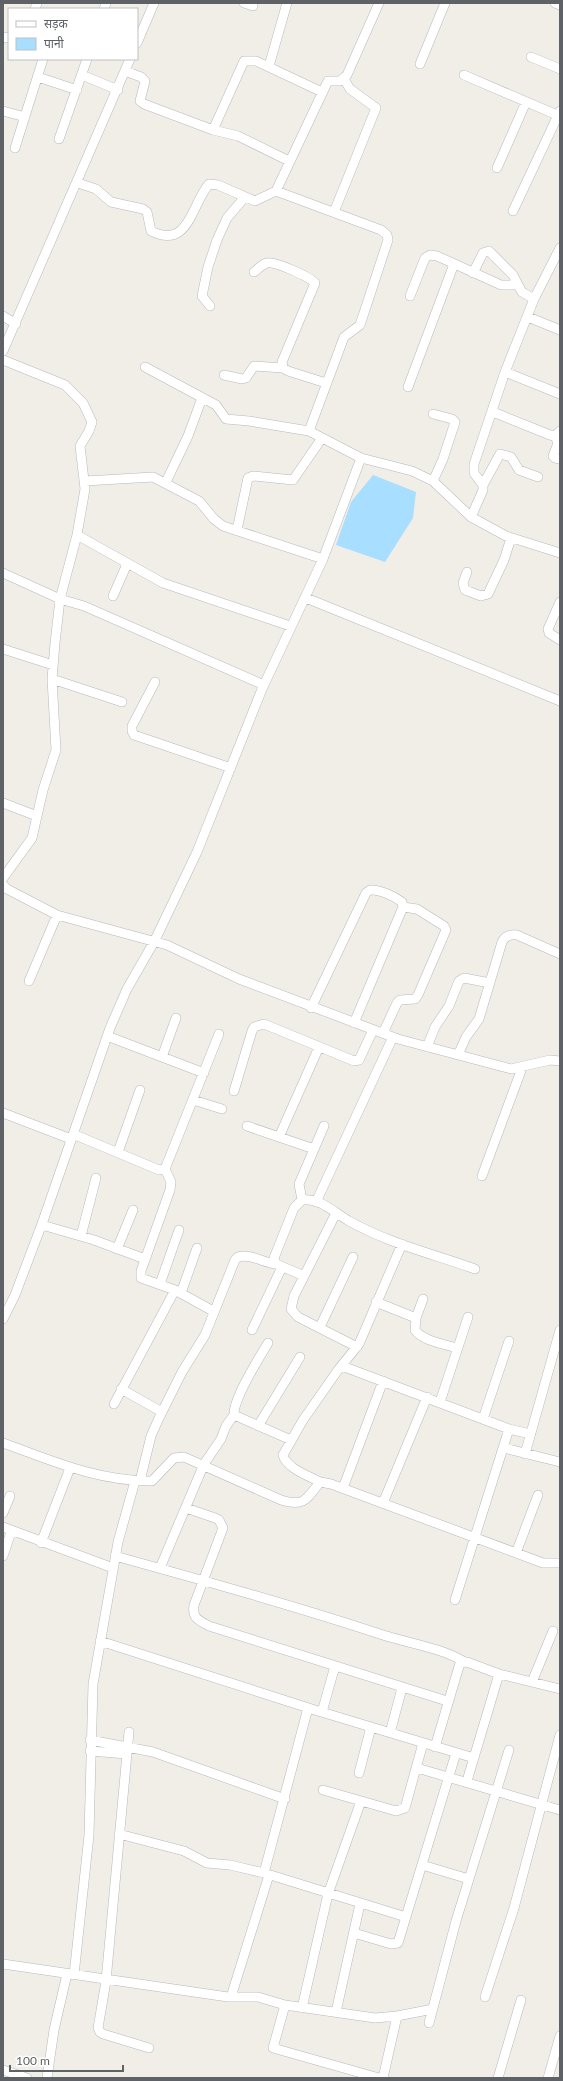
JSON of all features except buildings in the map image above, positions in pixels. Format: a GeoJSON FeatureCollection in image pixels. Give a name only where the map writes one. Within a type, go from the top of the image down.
{"type":"FeatureCollection","features":[{"type":"Feature","properties":{"kind":"street"},"geometry":{"type":"LineString","coordinates":[[138,41],[154,3]]}},
{"type":"Feature","properties":{"kind":"street"},"geometry":{"type":"LineString","coordinates":[[269,66],[286,3]]}},
{"type":"Feature","properties":{"kind":"street"},"geometry":{"type":"LineString","coordinates":[[344,79],[379,3]]}},
{"type":"Feature","properties":{"kind":"street"},"geometry":{"type":"LineString","coordinates":[[420,64],[445,3]]}},
{"type":"Feature","properties":{"kind":"street"},"geometry":{"type":"LineString","coordinates":[[554,3],[560,6]]}},
{"type":"Feature","properties":{"kind":"street"},"geometry":{"type":"LineString","coordinates":[[531,57],[560,69]]}},
{"type":"Feature","properties":{"kind":"street"},"geometry":{"type":"LineString","coordinates":[[15,148],[43,60]]}},
{"type":"Feature","properties":{"kind":"street"},"geometry":{"type":"LineString","coordinates":[[59,139],[87,60]]}},
{"type":"Feature","properties":{"kind":"street"},"geometry":{"type":"LineString","coordinates":[[3,351],[78,183],[130,60]]}},
{"type":"Feature","properties":{"kind":"street"},"geometry":{"type":"LineString","coordinates":[[213,130],[244,61],[256,61],[269,66],[322,92]]}},
{"type":"Feature","properties":{"kind":"street"},"geometry":{"type":"LineString","coordinates":[[125,71],[145,80],[139,96],[140,101],[144,104],[213,130],[238,136],[289,161]]}},
{"type":"Feature","properties":{"kind":"street"},"geometry":{"type":"LineString","coordinates":[[82,75],[118,90]]}},
{"type":"Feature","properties":{"kind":"street"},"geometry":{"type":"LineString","coordinates":[[464,75],[526,102],[559,113],[513,211]]}},
{"type":"Feature","properties":{"kind":"street"},"geometry":{"type":"LineString","coordinates":[[38,77],[77,90]]}},
{"type":"Feature","properties":{"kind":"street"},"geometry":{"type":"LineString","coordinates":[[78,183],[96,189],[111,202],[143,209],[147,212],[151,231],[176,236],[183,230],[208,184],[218,185],[255,201],[276,191],[328,81],[344,79]]}},
{"type":"Feature","properties":{"kind":"street"},"geometry":{"type":"LineString","coordinates":[[334,212],[376,108],[350,89],[344,79]]}},
{"type":"Feature","properties":{"kind":"street"},"geometry":{"type":"LineString","coordinates":[[497,168],[526,102]]}},
{"type":"Feature","properties":{"kind":"street"},"geometry":{"type":"LineString","coordinates":[[3,111],[25,116]]}},
{"type":"Feature","properties":{"kind":"street"},"geometry":{"type":"LineString","coordinates":[[276,191],[385,232],[388,240],[360,325],[344,337],[309,431]]}},
{"type":"Feature","properties":{"kind":"street"},"geometry":{"type":"LineString","coordinates":[[210,306],[202,296],[213,253],[227,218],[245,197]]}},
{"type":"Feature","properties":{"kind":"street"},"geometry":{"type":"LineString","coordinates":[[483,485],[473,470],[505,372],[534,299],[560,248]]}},
{"type":"Feature","properties":{"kind":"street"},"geometry":{"type":"LineString","coordinates":[[473,273],[483,253],[489,251],[513,275],[522,292],[534,299]]}},
{"type":"Feature","properties":{"kind":"street"},"geometry":{"type":"LineString","coordinates":[[410,296],[425,258],[430,255],[437,256],[501,286],[518,285]]}},
{"type":"Feature","properties":{"kind":"street"},"geometry":{"type":"LineString","coordinates":[[254,272],[263,264],[272,263],[309,278],[315,283],[284,355],[284,368]]}},
{"type":"Feature","properties":{"kind":"street"},"geometry":{"type":"LineString","coordinates":[[408,387],[454,264]]}},
{"type":"Feature","properties":{"kind":"street"},"geometry":{"type":"LineString","coordinates":[[3,316],[16,324]]}},
{"type":"Feature","properties":{"kind":"street"},"geometry":{"type":"LineString","coordinates":[[528,317],[559,326]]}},
{"type":"Feature","properties":{"kind":"street"},"geometry":{"type":"LineString","coordinates":[[3,360],[65,385],[83,403],[92,422],[89,431],[80,446],[85,480],[77,535],[60,599],[52,679],[56,750],[32,838],[3,877]]}},
{"type":"Feature","properties":{"kind":"street"},"geometry":{"type":"LineString","coordinates":[[224,375],[242,379],[246,378],[254,366],[284,368],[288,371],[326,383]]}},
{"type":"Feature","properties":{"kind":"street"},"geometry":{"type":"LineString","coordinates":[[145,367],[216,405],[226,419],[249,421],[309,431],[361,458],[412,471],[433,481],[471,517],[511,538],[560,553]]}},
{"type":"Feature","properties":{"kind":"street"},"geometry":{"type":"LineString","coordinates":[[505,372],[560,394]]}},
{"type":"Feature","properties":{"kind":"street"},"geometry":{"type":"LineString","coordinates":[[166,482],[188,436],[202,398]]}},
{"type":"Feature","properties":{"kind":"street"},"geometry":{"type":"LineString","coordinates":[[493,412],[544,433],[558,433],[558,443],[553,456],[560,459]]}},
{"type":"Feature","properties":{"kind":"street"},"geometry":{"type":"LineString","coordinates":[[433,414],[452,419],[455,422],[443,459],[433,481]]}},
{"type":"Feature","properties":{"kind":"street"},"geometry":{"type":"LineString","coordinates":[[237,530],[248,478],[253,476],[293,480],[322,438]]}},
{"type":"Feature","properties":{"kind":"street"},"geometry":{"type":"LineString","coordinates":[[471,517],[483,490],[483,485],[500,454],[511,458],[519,470],[538,477]]}},
{"type":"Feature","properties":{"kind":"street"},"geometry":{"type":"LineString","coordinates":[[3,1318],[15,1295],[42,1225],[107,1036],[127,989],[155,940],[197,852],[264,685],[290,626],[306,598],[323,559],[361,458]]}},
{"type":"Feature","properties":{"kind":"street"},"geometry":{"type":"LineString","coordinates":[[85,480],[146,476],[166,482],[199,501],[218,523],[323,559]]}},
{"type":"Feature","properties":{"kind":"street"},"geometry":{"type":"LineString","coordinates":[[77,535],[163,583],[290,626]]}},
{"type":"Feature","properties":{"kind":"street"},"geometry":{"type":"LineString","coordinates":[[467,572],[462,587],[465,590],[485,596],[502,565],[511,538]]}},
{"type":"Feature","properties":{"kind":"street"},"geometry":{"type":"LineString","coordinates":[[113,596],[127,564]]}},
{"type":"Feature","properties":{"kind":"street"},"geometry":{"type":"LineString","coordinates":[[3,573],[60,599],[84,606],[264,685]]}},
{"type":"Feature","properties":{"kind":"street"},"geometry":{"type":"LineString","coordinates":[[306,598],[560,701]]}},
{"type":"Feature","properties":{"kind":"street"},"geometry":{"type":"LineString","coordinates":[[560,602],[548,629],[548,633],[560,640]]}},
{"type":"Feature","properties":{"kind":"street"},"geometry":{"type":"LineString","coordinates":[[3,649],[53,665]]}},
{"type":"Feature","properties":{"kind":"street"},"geometry":{"type":"LineString","coordinates":[[52,679],[122,702]]}},
{"type":"Feature","properties":{"kind":"street"},"geometry":{"type":"LineString","coordinates":[[155,682],[132,726],[134,735],[231,768]]}},
{"type":"Feature","properties":{"kind":"street"},"geometry":{"type":"LineString","coordinates":[[3,803],[37,816]]}},
{"type":"Feature","properties":{"kind":"street"},"geometry":{"type":"LineString","coordinates":[[3,885],[12,892],[57,915],[155,940],[239,979],[311,1008],[383,1034],[511,1069],[522,1068],[550,1060],[560,1061]]}},
{"type":"Feature","properties":{"kind":"street"},"geometry":{"type":"LineString","coordinates":[[311,1008],[366,893],[370,890],[374,890],[398,899],[402,902],[403,907],[354,1024]]}},
{"type":"Feature","properties":{"kind":"street"},"geometry":{"type":"LineString","coordinates":[[383,1034],[397,1003],[400,1000],[415,999],[418,995],[446,930],[444,926],[417,910],[403,907]]}},
{"type":"Feature","properties":{"kind":"street"},"geometry":{"type":"LineString","coordinates":[[30,980],[57,915]]}},
{"type":"Feature","properties":{"kind":"street"},"geometry":{"type":"LineString","coordinates":[[458,1055],[466,1037],[479,1019],[502,942],[505,937],[513,934],[560,954]]}},
{"type":"Feature","properties":{"kind":"street"},"geometry":{"type":"LineString","coordinates":[[427,1047],[435,1027],[450,1006],[459,981],[464,978],[490,984]]}},
{"type":"Feature","properties":{"kind":"street"},"geometry":{"type":"LineString","coordinates":[[162,1057],[176,1018]]}},
{"type":"Feature","properties":{"kind":"street"},"geometry":{"type":"LineString","coordinates":[[234,1091],[252,1032],[259,1025],[264,1024],[351,1061],[358,1060],[373,1030]]}},
{"type":"Feature","properties":{"kind":"street"},"geometry":{"type":"LineString","coordinates":[[213,1311],[178,1292],[141,1278],[145,1259],[170,1190],[171,1182],[165,1168],[219,1034]]}},
{"type":"Feature","properties":{"kind":"street"},"geometry":{"type":"LineString","coordinates":[[107,1036],[204,1073]]}},
{"type":"Feature","properties":{"kind":"street"},"geometry":{"type":"LineString","coordinates":[[316,1202],[393,1037]]}},
{"type":"Feature","properties":{"kind":"street"},"geometry":{"type":"LineString","coordinates":[[279,1137],[319,1047]]}},
{"type":"Feature","properties":{"kind":"street"},"geometry":{"type":"LineString","coordinates":[[482,1176],[522,1068]]}},
{"type":"Feature","properties":{"kind":"street"},"geometry":{"type":"LineString","coordinates":[[118,1152],[140,1090]]}},
{"type":"Feature","properties":{"kind":"street"},"geometry":{"type":"LineString","coordinates":[[193,1100],[222,1109]]}},
{"type":"Feature","properties":{"kind":"street"},"geometry":{"type":"LineString","coordinates":[[3,1114],[118,1152],[159,1170],[165,1168]]}},
{"type":"Feature","properties":{"kind":"street"},"geometry":{"type":"LineString","coordinates":[[247,1126],[314,1149]]}},
{"type":"Feature","properties":{"kind":"street"},"geometry":{"type":"LineString","coordinates":[[302,1200],[299,1184],[324,1126]]}},
{"type":"Feature","properties":{"kind":"street"},"geometry":{"type":"LineString","coordinates":[[81,1236],[96,1178]]}},
{"type":"Feature","properties":{"kind":"street"},"geometry":{"type":"LineString","coordinates":[[302,1200],[316,1202],[380,1236],[475,1270]]}},
{"type":"Feature","properties":{"kind":"street"},"geometry":{"type":"LineString","coordinates":[[279,1265],[274,1258],[275,1252],[294,1208],[302,1200]]}},
{"type":"Feature","properties":{"kind":"street"},"geometry":{"type":"LineString","coordinates":[[117,1248],[132,1210]]}},
{"type":"Feature","properties":{"kind":"street"},"geometry":{"type":"LineString","coordinates":[[336,1213],[294,1296],[291,1309],[298,1317],[357,1347]]}},
{"type":"Feature","properties":{"kind":"street"},"geometry":{"type":"LineString","coordinates":[[42,1225],[81,1236],[145,1259]]}},
{"type":"Feature","properties":{"kind":"street"},"geometry":{"type":"LineString","coordinates":[[160,1284],[179,1230]]}},
{"type":"Feature","properties":{"kind":"street"},"geometry":{"type":"LineString","coordinates":[[402,1244],[357,1347],[290,1440],[283,1455],[284,1459],[320,1482],[343,1488],[543,1563],[560,1563]]}},
{"type":"Feature","properties":{"kind":"street"},"geometry":{"type":"LineString","coordinates":[[114,1404],[178,1292],[197,1248]]}},
{"type":"Feature","properties":{"kind":"street"},"geometry":{"type":"LineString","coordinates":[[48,2078],[54,2030],[70,1975],[89,1835],[90,1740],[93,1684],[100,1640],[116,1556],[151,1436],[182,1372],[204,1335],[213,1311],[238,1257],[247,1256],[267,1263],[279,1265],[304,1276]]}},
{"type":"Feature","properties":{"kind":"street"},"geometry":{"type":"LineString","coordinates":[[320,1327],[353,1257]]}},
{"type":"Feature","properties":{"kind":"street"},"geometry":{"type":"LineString","coordinates":[[252,1330],[279,1265]]}},
{"type":"Feature","properties":{"kind":"street"},"geometry":{"type":"LineString","coordinates":[[423,1299],[416,1318],[415,1330],[418,1333],[457,1348]]}},
{"type":"Feature","properties":{"kind":"street"},"geometry":{"type":"LineString","coordinates":[[376,1302],[416,1318]]}},
{"type":"Feature","properties":{"kind":"street"},"geometry":{"type":"LineString","coordinates":[[440,1402],[468,1317]]}},
{"type":"Feature","properties":{"kind":"street"},"geometry":{"type":"LineString","coordinates":[[525,1454],[560,1330]]}},
{"type":"Feature","properties":{"kind":"street"},"geometry":{"type":"LineString","coordinates":[[483,1419],[509,1341]]}},
{"type":"Feature","properties":{"kind":"street"},"geometry":{"type":"LineString","coordinates":[[160,1568],[204,1464],[221,1439],[226,1426],[234,1415],[233,1409],[238,1398],[268,1343]]}},
{"type":"Feature","properties":{"kind":"street"},"geometry":{"type":"LineString","coordinates":[[258,1426],[300,1357]]}},
{"type":"Feature","properties":{"kind":"street"},"geometry":{"type":"LineString","coordinates":[[342,1366],[483,1419],[530,1434]]}},
{"type":"Feature","properties":{"kind":"street"},"geometry":{"type":"LineString","coordinates":[[343,1488],[383,1381]]}},
{"type":"Feature","properties":{"kind":"street"},"geometry":{"type":"LineString","coordinates":[[122,1389],[162,1412]]}},
{"type":"Feature","properties":{"kind":"street"},"geometry":{"type":"LineString","coordinates":[[383,1503],[427,1398]]}},
{"type":"Feature","properties":{"kind":"street"},"geometry":{"type":"LineString","coordinates":[[234,1415],[290,1440]]}},
{"type":"Feature","properties":{"kind":"street"},"geometry":{"type":"LineString","coordinates":[[455,1600],[504,1448],[509,1428]]}},
{"type":"Feature","properties":{"kind":"street"},"geometry":{"type":"LineString","coordinates":[[3,1443],[70,1468],[95,1475],[137,1481],[152,1481],[174,1458],[184,1457],[204,1464],[281,1500],[296,1504],[306,1500],[320,1482]]}},
{"type":"Feature","properties":{"kind":"street"},"geometry":{"type":"LineString","coordinates":[[504,1448],[560,1462]]}},
{"type":"Feature","properties":{"kind":"street"},"geometry":{"type":"LineString","coordinates":[[41,1543],[70,1468]]}},
{"type":"Feature","properties":{"kind":"street"},"geometry":{"type":"LineString","coordinates":[[516,1553],[538,1495]]}},
{"type":"Feature","properties":{"kind":"street"},"geometry":{"type":"LineString","coordinates":[[3,1513],[10,1496]]}},
{"type":"Feature","properties":{"kind":"street"},"geometry":{"type":"LineString","coordinates":[[186,1508],[219,1520],[223,1528],[193,1612],[199,1621],[209,1626],[447,1701]]}},
{"type":"Feature","properties":{"kind":"street"},"geometry":{"type":"LineString","coordinates":[[3,1556],[7,1529],[41,1543],[113,1568]]}},
{"type":"Feature","properties":{"kind":"street"},"geometry":{"type":"LineString","coordinates":[[116,1556],[448,1654],[498,1674],[560,1689]]}},
{"type":"Feature","properties":{"kind":"street"},"geometry":{"type":"LineString","coordinates":[[532,1682],[553,1631]]}},
{"type":"Feature","properties":{"kind":"street"},"geometry":{"type":"LineString","coordinates":[[100,1640],[308,1708],[474,1758]]}},
{"type":"Feature","properties":{"kind":"street"},"geometry":{"type":"LineString","coordinates":[[435,1747],[457,1668],[463,1661]]}},
{"type":"Feature","properties":{"kind":"street"},"geometry":{"type":"LineString","coordinates":[[322,1712],[335,1666]]}},
{"type":"Feature","properties":{"kind":"street"},"geometry":{"type":"LineString","coordinates":[[467,1781],[498,1674]]}},
{"type":"Feature","properties":{"kind":"street"},"geometry":{"type":"LineString","coordinates":[[390,1733],[402,1688]]}},
{"type":"Feature","properties":{"kind":"street"},"geometry":{"type":"LineString","coordinates":[[231,1997],[266,1874],[308,1708]]}},
{"type":"Feature","properties":{"kind":"street"},"geometry":{"type":"LineString","coordinates":[[359,1773],[371,1727]]}},
{"type":"Feature","properties":{"kind":"street"},"geometry":{"type":"LineString","coordinates":[[129,1732],[106,1980],[99,2022],[100,2032],[150,2048]]}},
{"type":"Feature","properties":{"kind":"street"},"geometry":{"type":"LineString","coordinates":[[485,1997],[514,1908],[560,1735]]}},
{"type":"Feature","properties":{"kind":"street"},"geometry":{"type":"LineString","coordinates":[[90,1740],[205,1770],[245,1786],[284,1799]]}},
{"type":"Feature","properties":{"kind":"street"},"geometry":{"type":"LineString","coordinates":[[323,1790],[401,1811],[405,1808],[424,1743]]}},
{"type":"Feature","properties":{"kind":"street"},"geometry":{"type":"LineString","coordinates":[[90,1751],[127,1750]]}},
{"type":"Feature","properties":{"kind":"street"},"geometry":{"type":"LineString","coordinates":[[429,2023],[456,1921],[509,1750]]}},
{"type":"Feature","properties":{"kind":"street"},"geometry":{"type":"LineString","coordinates":[[354,1933],[396,1945],[400,1939],[456,1753]]}},
{"type":"Feature","properties":{"kind":"street"},"geometry":{"type":"LineString","coordinates":[[417,1768],[467,1781],[497,1792],[560,1810]]}},
{"type":"Feature","properties":{"kind":"street"},"geometry":{"type":"LineString","coordinates":[[302,2008],[328,1894],[361,1801]]}},
{"type":"Feature","properties":{"kind":"street"},"geometry":{"type":"LineString","coordinates":[[119,1834],[184,1851],[207,1863],[230,1865],[266,1874],[406,1917]]}},
{"type":"Feature","properties":{"kind":"street"},"geometry":{"type":"LineString","coordinates":[[422,1865],[469,1879]]}},
{"type":"Feature","properties":{"kind":"street"},"geometry":{"type":"LineString","coordinates":[[336,2012],[360,1904]]}},
{"type":"Feature","properties":{"kind":"street"},"geometry":{"type":"LineString","coordinates":[[3,1964],[70,1975],[231,1997],[258,1997],[284,2005],[375,2018],[397,2016],[433,2009]]}},
{"type":"Feature","properties":{"kind":"street"},"geometry":{"type":"LineString","coordinates":[[498,2078],[521,2000]]}},
{"type":"Feature","properties":{"kind":"street"},"geometry":{"type":"LineString","coordinates":[[284,2005],[273,2048],[380,2078]]}},
{"type":"Feature","properties":{"kind":"street"},"geometry":{"type":"LineString","coordinates":[[383,2078],[397,2016]]}},
{"type":"Feature","properties":{"kind":"street"},"geometry":{"type":"LineString","coordinates":[[548,2078],[557,2058],[560,2036]]}},
{"type":"Feature","properties":{"kind":"street"},"geometry":{"type":"LineString","coordinates":[[3,2070],[27,2078]]}},
{"type":"Feature","properties":{"kind":"water"},"geometry":{"type":"Polygon","coordinates":[[[373,475],[416,492],[413,518],[385,562],[336,545],[351,502],[373,475]]]}}]}
